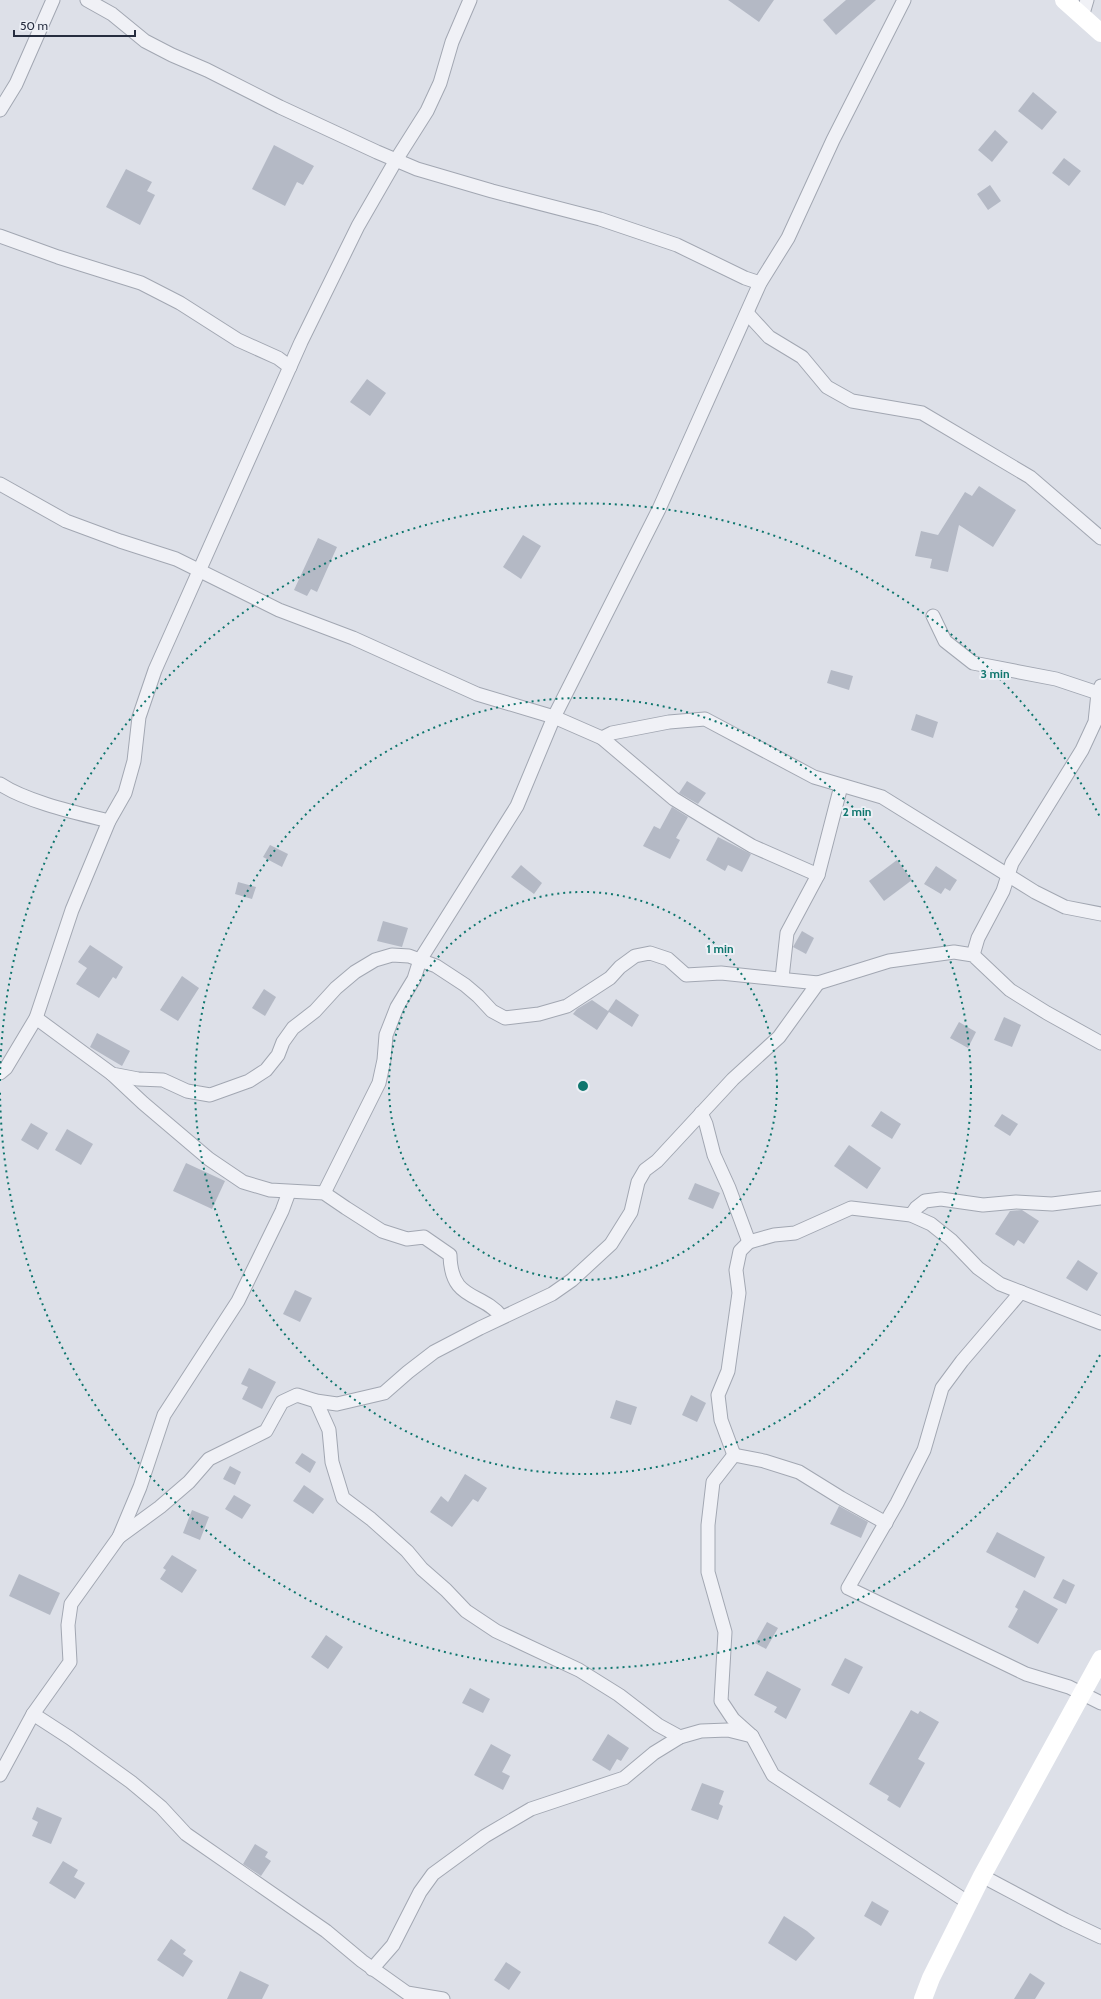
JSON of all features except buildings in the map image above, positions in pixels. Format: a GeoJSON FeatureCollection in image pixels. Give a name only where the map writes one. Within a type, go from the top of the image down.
{"type":"FeatureCollection","features":[{"type":"Feature","properties":{"kind":"street"},"geometry":{"type":"LineString","coordinates":[[0,110],[16,84],[53,0]]}},
{"type":"Feature","properties":{"kind":"street"},"geometry":{"type":"LineString","coordinates":[[87,0],[112,14],[145,40],[172,55],[207,70],[280,107],[417,169],[492,191],[607,221],[677,245],[745,278],[760,283]]}},
{"type":"Feature","properties":{"kind":"street"},"geometry":{"type":"LineString","coordinates":[[0,1073],[6,1068],[36,1018],[72,910],[109,821],[124,793],[134,761],[139,717],[155,670],[301,342],[358,226],[396,160],[427,111],[440,83],[452,42],[470,0]]}},
{"type":"Feature","properties":{"kind":"street"},"geometry":{"type":"LineString","coordinates":[[324,1193],[379,1083],[384,1060],[386,1035],[397,1006],[414,979],[420,960],[517,806],[554,717],[659,509],[760,283],[788,238],[833,140],[904,0]]}},
{"type":"Feature","properties":{"kind":"street"},"geometry":{"type":"LineString","coordinates":[[1064,0],[1101,33]]}},
{"type":"Feature","properties":{"kind":"street"},"geometry":{"type":"LineString","coordinates":[[1082,17],[1088,0]]}},
{"type":"Feature","properties":{"kind":"street"},"geometry":{"type":"LineString","coordinates":[[0,236],[58,257],[141,283],[180,303],[238,340],[278,358],[290,367]]}},
{"type":"Feature","properties":{"kind":"street"},"geometry":{"type":"LineString","coordinates":[[747,313],[769,337],[802,357],[827,387],[852,401],[922,413],[1030,478],[1101,538]]}},
{"type":"Feature","properties":{"kind":"street"},"geometry":{"type":"LineString","coordinates":[[0,484],[66,521],[120,541],[176,559],[279,610],[353,638],[477,694],[554,717],[602,738],[674,799],[752,846],[818,875]]}},
{"type":"Feature","properties":{"kind":"street"},"geometry":{"type":"LineString","coordinates":[[933,616],[945,641],[973,662],[1056,679],[1099,690],[1095,722],[1082,750],[1012,863],[1003,891],[978,938],[973,955]]}},
{"type":"Feature","properties":{"kind":"street"},"geometry":{"type":"LineString","coordinates":[[602,738],[612,734],[669,722],[705,719],[814,777],[882,797],[1008,876],[1065,907],[1101,914]]}},
{"type":"Feature","properties":{"kind":"street"},"geometry":{"type":"LineString","coordinates":[[0,784],[10,791],[109,821]]}},
{"type":"Feature","properties":{"kind":"street"},"geometry":{"type":"LineString","coordinates":[[782,978],[787,933],[818,875],[841,786]]}},
{"type":"Feature","properties":{"kind":"street"},"geometry":{"type":"LineString","coordinates":[[112,1074],[138,1079],[163,1080],[187,1091],[210,1095],[249,1081],[266,1070],[278,1055],[283,1042],[293,1028],[315,1011],[336,988],[355,972],[375,960],[392,955],[409,956],[436,966],[478,996],[492,1011],[505,1018],[539,1014],[567,1006],[610,978],[620,967],[635,956],[650,953],[668,959],[686,975],[721,973],[782,978],[818,983],[889,961],[954,952],[973,955],[1010,990],[1047,1013],[1101,1043]]}},
{"type":"Feature","properties":{"kind":"street"},"geometry":{"type":"LineString","coordinates":[[0,1776],[33,1714],[70,1662],[71,1651],[68,1625],[71,1604],[102,1558],[119,1537],[160,1507],[190,1482],[209,1459],[266,1431],[282,1402],[297,1395],[316,1401],[337,1404],[384,1393],[434,1352],[502,1317],[552,1294],[572,1280],[611,1244],[631,1212],[638,1182],[645,1170],[657,1161],[733,1079],[779,1037],[818,983]]}},
{"type":"Feature","properties":{"kind":"street"},"geometry":{"type":"LineString","coordinates":[[36,1018],[112,1074],[142,1103],[209,1159],[243,1182],[270,1190],[324,1193],[382,1231],[407,1239],[424,1237],[450,1255],[450,1271],[465,1293],[497,1311],[502,1317]]}},
{"type":"Feature","properties":{"kind":"street"},"geometry":{"type":"LineString","coordinates":[[701,1113],[706,1124],[714,1155],[729,1188],[749,1242]]}},
{"type":"Feature","properties":{"kind":"street"},"geometry":{"type":"LineString","coordinates":[[119,1537],[140,1487],[164,1415],[238,1300],[282,1211],[289,1192]]}},
{"type":"Feature","properties":{"kind":"street"},"geometry":{"type":"LineString","coordinates":[[911,1215],[916,1208],[926,1201],[941,1199],[983,1205],[1016,1202],[1052,1204],[1101,1198]]}},
{"type":"Feature","properties":{"kind":"street"},"geometry":{"type":"LineString","coordinates":[[734,1455],[721,1420],[718,1395],[728,1371],[739,1293],[736,1270],[740,1251],[749,1242],[774,1235],[795,1233],[851,1208],[911,1215],[931,1224],[951,1240],[978,1268],[1000,1284],[1101,1323]]}},
{"type":"Feature","properties":{"kind":"street"},"geometry":{"type":"LineString","coordinates":[[1021,1292],[962,1361],[942,1388],[924,1450],[886,1523],[848,1588],[1026,1674],[1069,1687],[1101,1703]]}},
{"type":"Feature","properties":{"kind":"street"},"geometry":{"type":"LineString","coordinates":[[316,1401],[329,1430],[332,1462],[343,1498],[371,1519],[407,1551],[422,1569],[446,1590],[466,1611],[496,1631],[579,1670],[619,1695],[658,1725],[680,1737]]}},
{"type":"Feature","properties":{"kind":"street"},"geometry":{"type":"LineString","coordinates":[[734,1455],[764,1461],[799,1472],[886,1523]]}},
{"type":"Feature","properties":{"kind":"street"},"geometry":{"type":"LineString","coordinates":[[734,1455],[713,1482],[708,1525],[708,1572],[725,1632],[721,1700],[733,1718],[752,1736],[774,1775],[969,1903]]}},
{"type":"Feature","properties":{"kind":"street"},"geometry":{"type":"LineString","coordinates":[[923,1999],[931,1978],[982,1876],[1101,1659]]}},
{"type":"Feature","properties":{"kind":"street"},"geometry":{"type":"LineString","coordinates":[[33,1714],[70,1738],[131,1782],[160,1807],[186,1834],[320,1927],[372,1969],[407,1993],[443,1999]]}},
{"type":"Feature","properties":{"kind":"street"},"geometry":{"type":"LineString","coordinates":[[372,1969],[393,1945],[420,1892],[432,1874],[449,1860],[531,1809],[624,1778],[654,1753],[680,1737],[701,1731],[728,1730],[752,1736]]}},
{"type":"Feature","properties":{"kind":"street"},"geometry":{"type":"LineString","coordinates":[[982,1876],[1065,1920],[1101,1937]]}}]}
